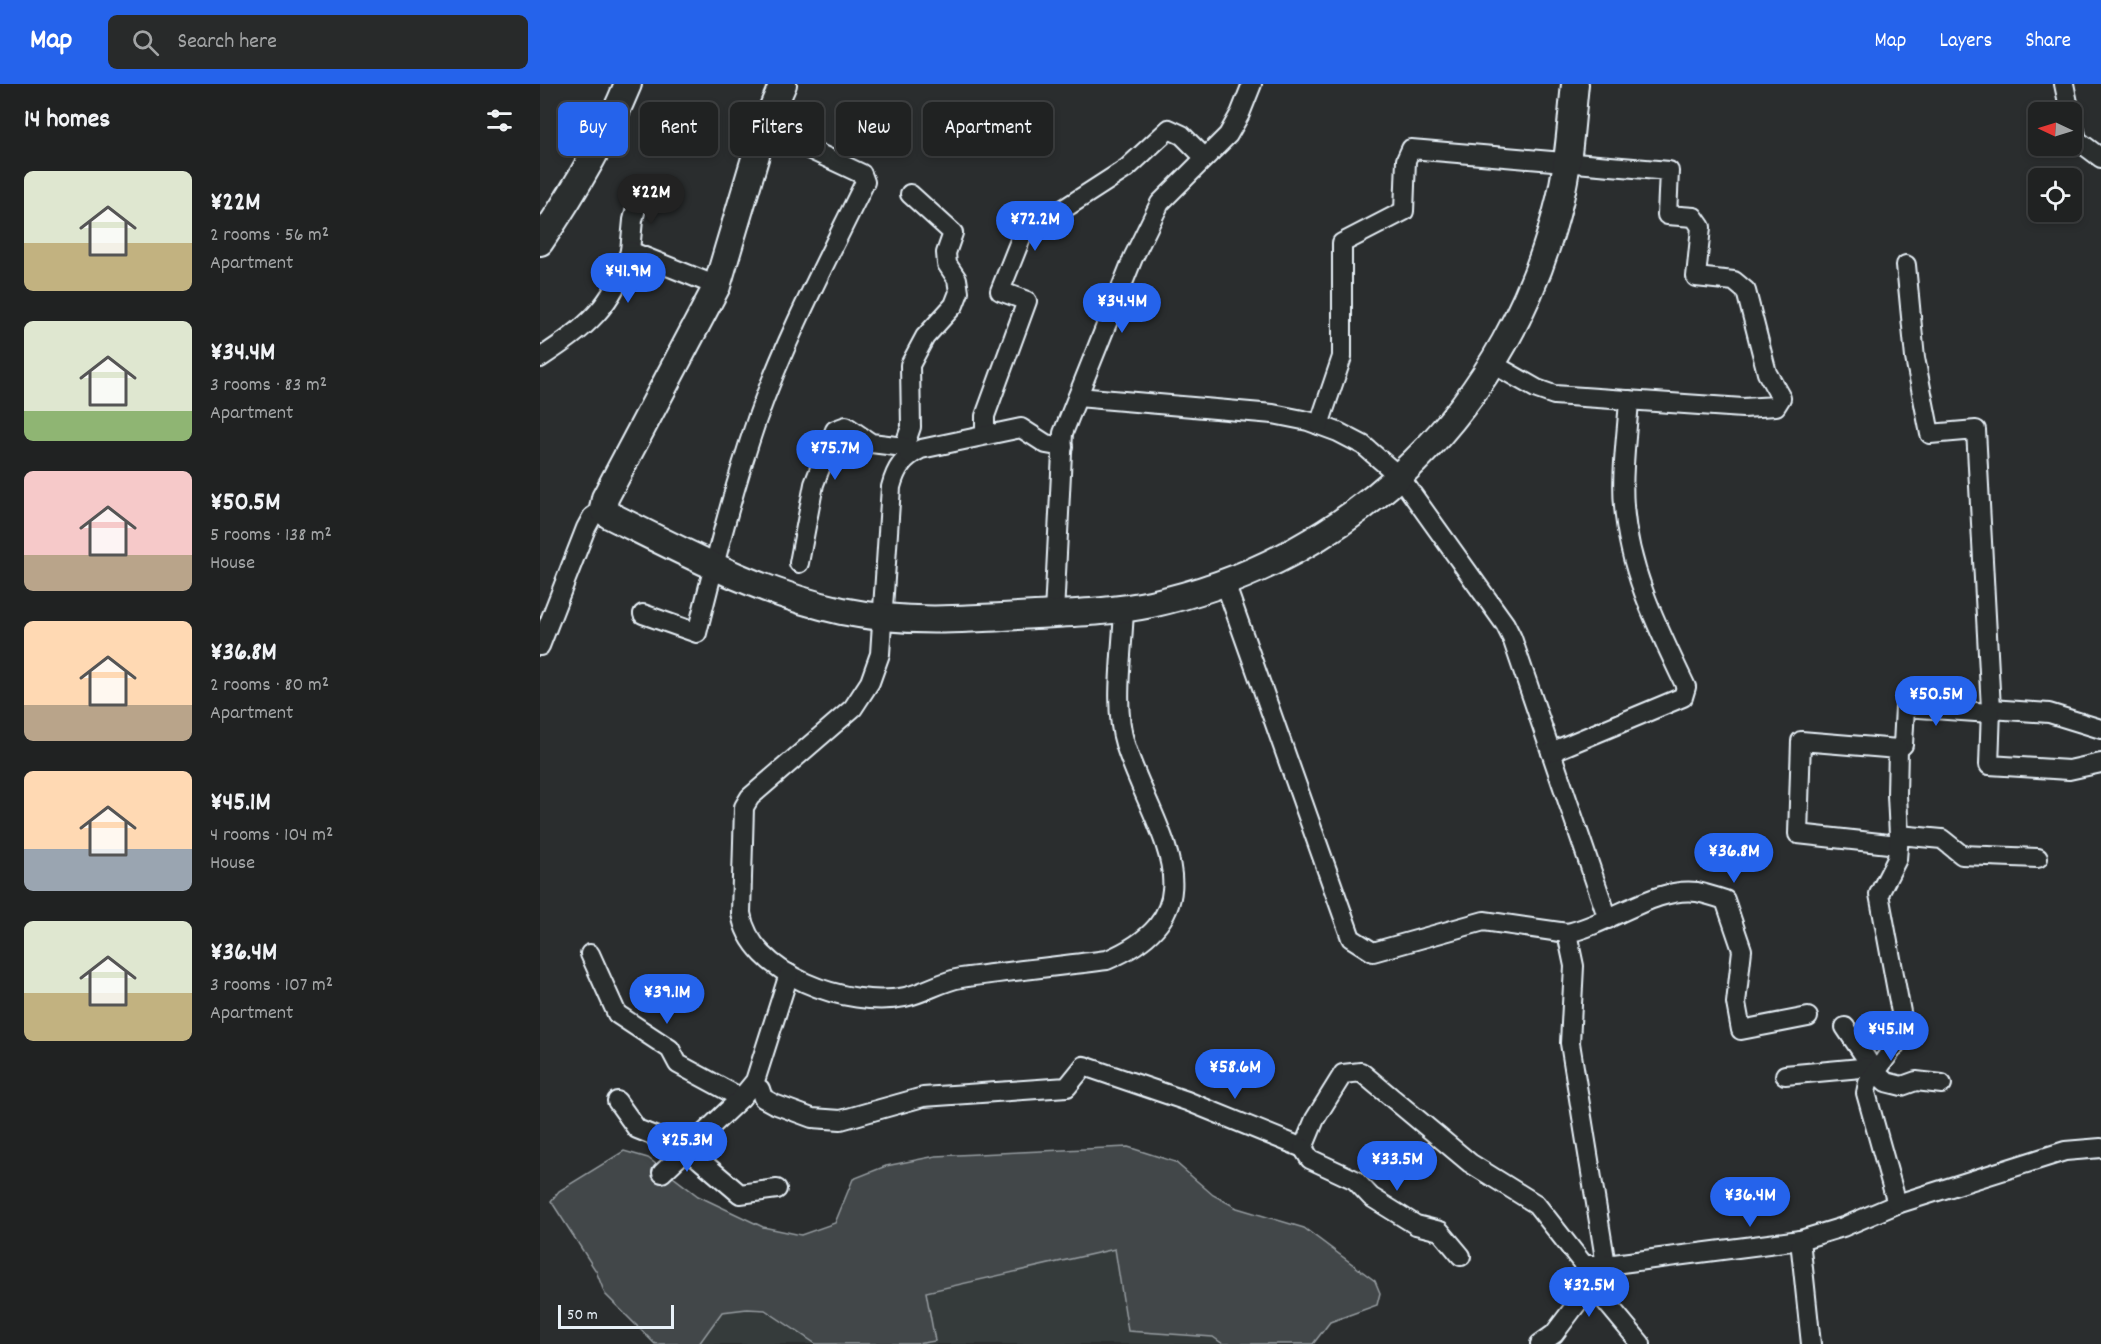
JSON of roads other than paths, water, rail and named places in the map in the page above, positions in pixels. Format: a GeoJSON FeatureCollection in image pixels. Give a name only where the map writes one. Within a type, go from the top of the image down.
{"type":"FeatureCollection","features":[{"type":"Feature","properties":{"kind":"street"},"geometry":{"type":"LineString","coordinates":[[540,242],[576,188],[606,133],[628,84]]}},
{"type":"Feature","properties":{"kind":"street"},"geometry":{"type":"LineString","coordinates":[[775,102],[783,84]]}},
{"type":"Feature","properties":{"kind":"street"},"geometry":{"type":"LineString","coordinates":[[1054,614],[1063,433],[1133,258],[1160,203],[1228,135],[1240,114],[1252,84]]}},
{"type":"Feature","properties":{"kind":"street"},"geometry":{"type":"LineString","coordinates":[[603,508],[609,515],[714,566],[798,599],[841,610],[883,617],[936,620],[1124,608],[1149,605],[1225,583],[1309,544],[1350,517],[1400,477],[1441,435],[1482,383],[1513,328],[1542,261],[1560,198],[1567,161],[1575,84]]}},
{"type":"Feature","properties":{"kind":"street"},"geometry":{"type":"LineString","coordinates":[[2064,84],[2068,102]]}},
{"type":"Feature","properties":{"kind":"street"},"geometry":{"type":"LineString","coordinates":[[985,435],[985,416],[1028,301],[1000,291],[1025,228],[1050,228],[1062,210],[1126,168],[1169,129],[1182,135],[1204,157]]}},
{"type":"Feature","properties":{"kind":"street"},"geometry":{"type":"LineString","coordinates":[[2082,144],[2101,158]]}},
{"type":"Feature","properties":{"kind":"street"},"geometry":{"type":"LineString","coordinates":[[1319,425],[1342,357],[1342,243],[1404,211],[1406,160],[1411,149],[1670,171],[1667,215],[1694,218],[1701,227],[1696,278],[1734,281],[1746,291],[1767,373],[1781,398],[1776,406],[1743,408],[1554,395],[1537,389],[1493,363]]}},
{"type":"Feature","properties":{"kind":"street"},"geometry":{"type":"LineString","coordinates":[[540,646],[586,528],[592,518],[603,508],[605,498],[717,286],[756,156]]}},
{"type":"Feature","properties":{"kind":"street"},"geometry":{"type":"LineString","coordinates":[[643,614],[696,633],[745,459],[776,370],[801,311],[865,182],[862,174],[824,156]]}},
{"type":"Feature","properties":{"kind":"street"},"geometry":{"type":"LineString","coordinates":[[540,358],[571,338],[598,314],[622,278],[630,251],[633,220],[640,193]]}},
{"type":"Feature","properties":{"kind":"street"},"geometry":{"type":"LineString","coordinates":[[910,194],[953,233],[946,253],[947,264],[957,279],[959,292],[954,305],[925,337],[910,365],[911,427],[907,451],[896,471],[891,487],[880,654],[870,682],[853,708],[750,797],[744,807],[741,912],[743,928],[753,946],[789,974],[847,995],[882,999],[905,997],[958,978],[1107,960],[1129,950],[1149,934],[1166,911],[1173,886],[1171,855],[1125,744],[1120,718],[1124,608]]}},
{"type":"Feature","properties":{"kind":"street"},"geometry":{"type":"LineString","coordinates":[[630,251],[717,286]]}},
{"type":"Feature","properties":{"kind":"street"},"geometry":{"type":"LineString","coordinates":[[1906,265],[1915,358],[1930,434],[1976,430],[1990,711],[1989,765],[2069,770],[2101,763]]}},
{"type":"Feature","properties":{"kind":"street"},"geometry":{"type":"LineString","coordinates":[[1078,397],[1273,414],[1319,425],[1363,445],[1400,477],[1505,624],[1608,919]]}},
{"type":"Feature","properties":{"kind":"street"},"geometry":{"type":"LineString","coordinates":[[1551,752],[1683,697],[1686,687],[1648,608],[1628,542],[1623,504],[1629,400]]}},
{"type":"Feature","properties":{"kind":"street"},"geometry":{"type":"LineString","coordinates":[[799,563],[814,484],[835,430],[846,426],[871,443],[907,451],[1021,428],[1046,444],[1063,447]]}},
{"type":"Feature","properties":{"kind":"street"},"geometry":{"type":"LineString","coordinates":[[1225,583],[1351,938],[1373,952],[1484,921],[1567,933],[1588,929],[1640,903],[1679,893],[1695,892],[1725,900],[1742,951],[1736,1004],[1741,1030],[1808,1017]]}},
{"type":"Feature","properties":{"kind":"street"},"geometry":{"type":"LineString","coordinates":[[2038,858],[1962,855],[1942,838],[1899,840],[1798,834],[1802,741],[1898,749],[1903,745],[1905,707],[2049,713],[2101,729]]}},
{"type":"Feature","properties":{"kind":"street"},"geometry":{"type":"LineString","coordinates":[[1898,749],[1898,859],[1879,894],[1903,1023],[1898,1041],[1874,1070],[1866,1093],[1898,1204]]}},
{"type":"Feature","properties":{"kind":"street"},"geometry":{"type":"LineString","coordinates":[[1540,1344],[1554,1334],[1606,1265],[1570,1043],[1574,966],[1567,933]]}},
{"type":"Feature","properties":{"kind":"street"},"geometry":{"type":"LineString","coordinates":[[590,954],[617,1014],[669,1049],[678,1064],[741,1098]]}},
{"type":"Feature","properties":{"kind":"street"},"geometry":{"type":"LineString","coordinates":[[662,1173],[741,1098],[754,1081],[789,974]]}},
{"type":"Feature","properties":{"kind":"street"},"geometry":{"type":"LineString","coordinates":[[1845,1027],[1874,1070],[1887,1082],[1902,1086],[1916,1082],[1942,1084]]}},
{"type":"Feature","properties":{"kind":"street"},"geometry":{"type":"LineString","coordinates":[[760,1089],[763,1098],[774,1104],[812,1118],[841,1120],[923,1097],[1067,1087],[1084,1066],[1187,1101],[1303,1148],[1310,1159],[1355,1179],[1371,1197],[1416,1226],[1440,1231],[1461,1256]]}},
{"type":"Feature","properties":{"kind":"street"},"geometry":{"type":"LineString","coordinates":[[1785,1075],[1874,1070]]}},
{"type":"Feature","properties":{"kind":"street"},"geometry":{"type":"LineString","coordinates":[[1303,1148],[1316,1119],[1343,1074],[1361,1072],[1470,1163],[1536,1204],[1584,1265],[1606,1265],[1800,1240],[1843,1227],[1898,1204],[2065,1151],[2101,1148]]}},
{"type":"Feature","properties":{"kind":"street"},"geometry":{"type":"LineString","coordinates":[[617,1101],[637,1129],[687,1149],[740,1194],[777,1189]]}},
{"type":"Feature","properties":{"kind":"street"},"geometry":{"type":"LineString","coordinates":[[1800,1240],[1811,1344]]}},
{"type":"Feature","properties":{"kind":"street"},"geometry":{"type":"LineString","coordinates":[[1592,1285],[1641,1344]]}}]}
